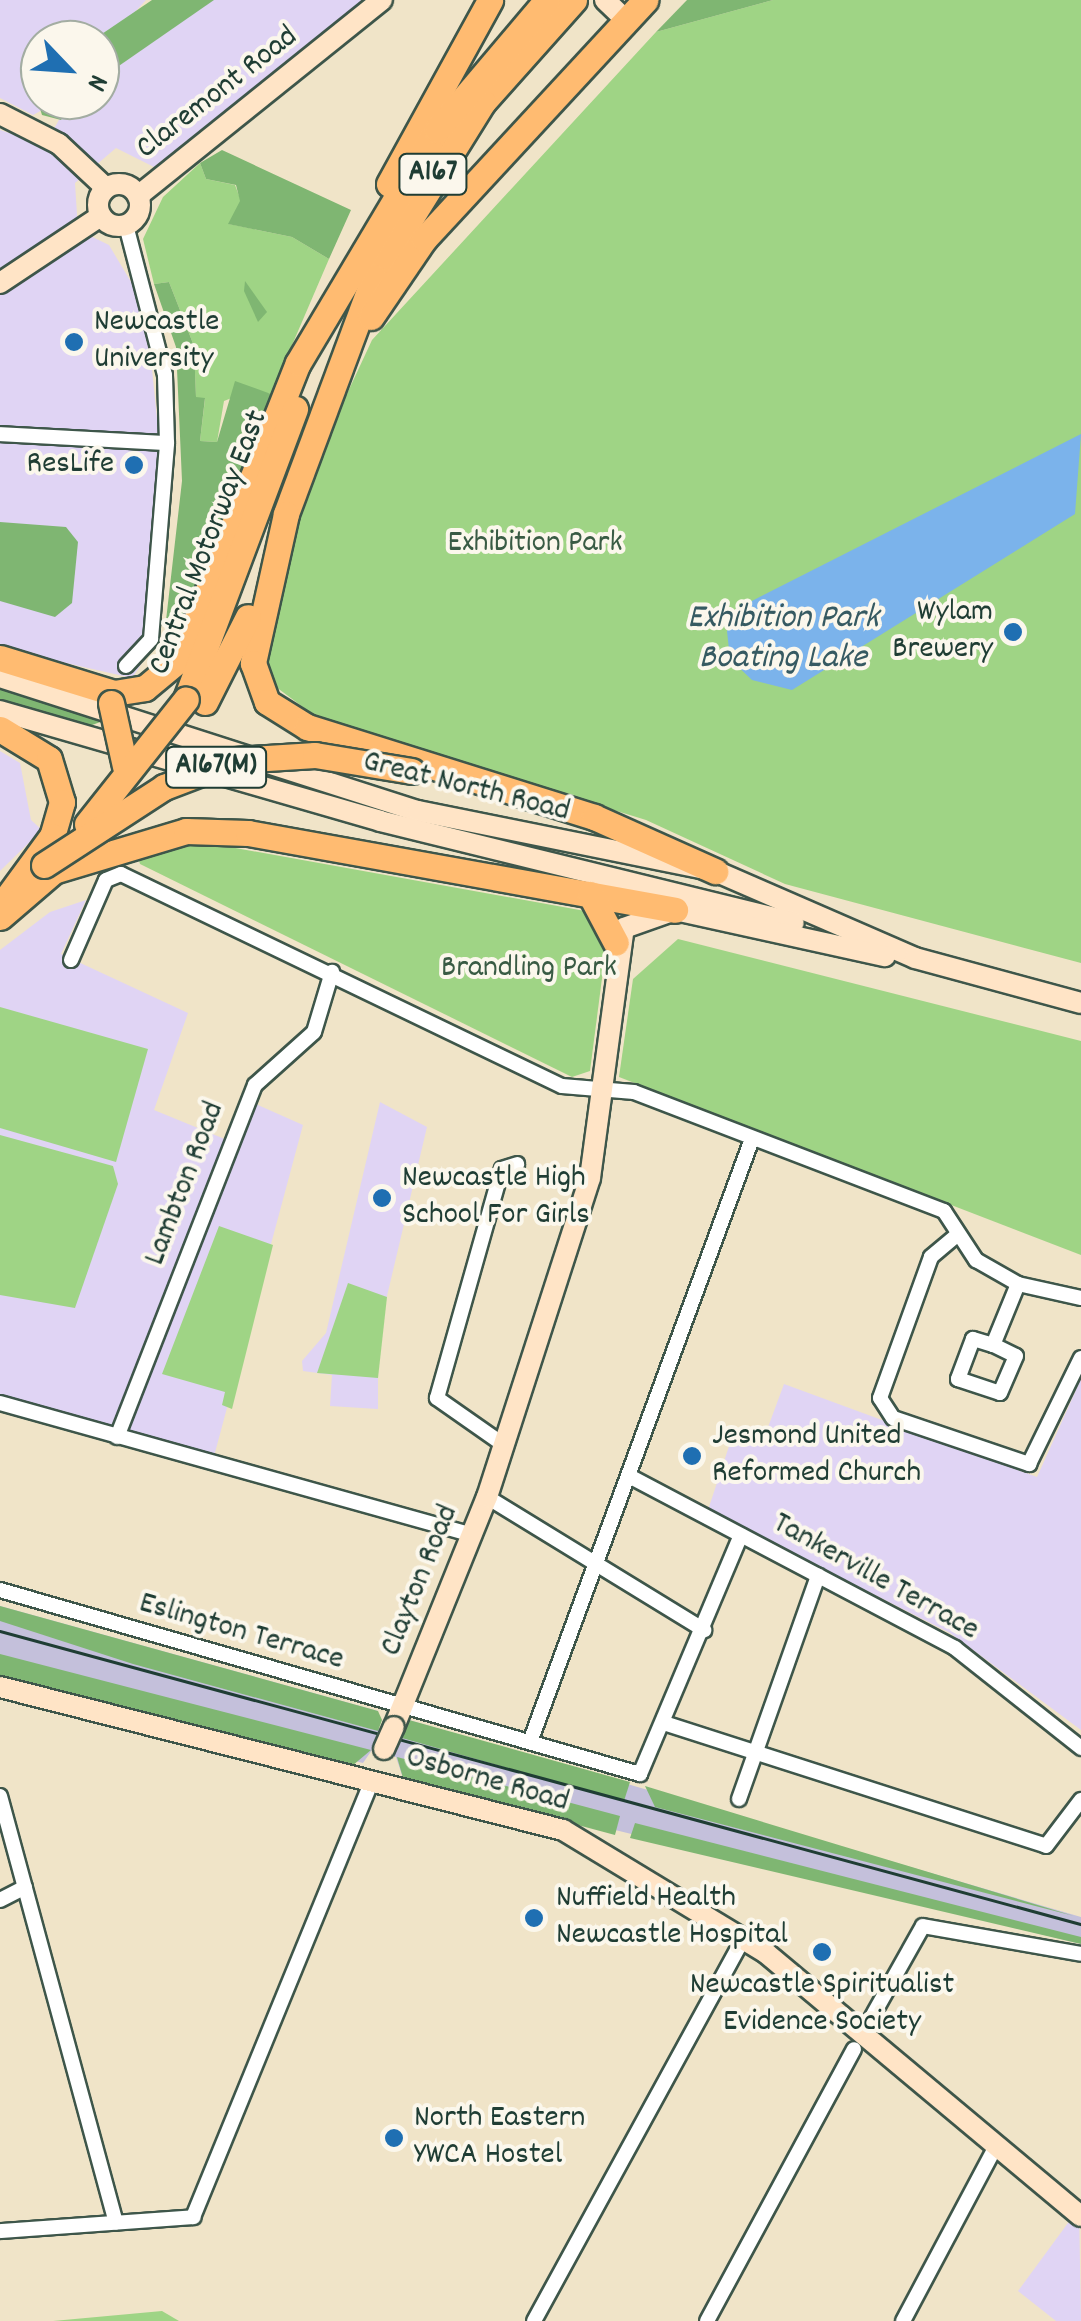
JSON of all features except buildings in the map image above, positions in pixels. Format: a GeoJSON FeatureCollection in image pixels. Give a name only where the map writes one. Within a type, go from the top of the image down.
{"type":"FeatureCollection","features":[{"type":"Feature","properties":{"kind":"highway"},"geometry":{"type":"LineString","coordinates":[[364,250],[420,116],[490,0]]}},
{"type":"Feature","properties":{"kind":"highway","name":"A167"},"geometry":{"type":"LineString","coordinates":[[286,514],[297,412],[331,319],[364,250],[484,64],[546,0]]}},
{"type":"Feature","properties":{"kind":"highway","name":"A167"},"geometry":{"type":"LineString","coordinates":[[314,368],[374,277],[440,163],[574,0]]}},
{"type":"Feature","properties":{"kind":"highway"},"geometry":{"type":"LineString","coordinates":[[0,658],[103,696],[135,692],[182,658],[314,368],[616,10],[645,0]]}},
{"type":"Feature","properties":{"kind":"highway","name":"Central Motorway East"},"geometry":{"type":"LineString","coordinates":[[49,868],[195,701],[297,412]]}},
{"type":"Feature","properties":{"kind":"highway"},"geometry":{"type":"LineString","coordinates":[[286,514],[253,643],[256,679],[284,714],[449,776],[635,832],[715,872]]}},
{"type":"Feature","properties":{"kind":"highway","name":"Central Motorway East"},"geometry":{"type":"LineString","coordinates":[[3,905],[91,837],[119,808],[195,701],[286,514]]}},
{"type":"Feature","properties":{"kind":"highway","name":"A167(M)"},"geometry":{"type":"LineString","coordinates":[[91,837],[125,766],[103,696]]}},
{"type":"Feature","properties":{"kind":"highway","name":"A167(M)"},"geometry":{"type":"LineString","coordinates":[[0,729],[49,758],[62,802],[52,836],[3,905]]}},
{"type":"Feature","properties":{"kind":"highway","name":"A167(M)"},"geometry":{"type":"LineString","coordinates":[[49,868],[164,787],[235,760],[314,755],[449,776]]}},
{"type":"Feature","properties":{"kind":"highway","name":"A167(M)"},"geometry":{"type":"LineString","coordinates":[[49,868],[186,831],[406,858],[675,910]]}},
{"type":"Feature","properties":{"kind":"highway"},"geometry":{"type":"LineString","coordinates":[[590,894],[616,944]]}},
{"type":"Feature","properties":{"kind":"main road","name":"Claremont Road"},"geometry":{"type":"LineString","coordinates":[[138,196],[382,0]]}},
{"type":"Feature","properties":{"kind":"main road"},"geometry":{"type":"LineString","coordinates":[[0,114],[58,144],[106,188]]}},
{"type":"Feature","properties":{"kind":"main road"},"geometry":{"type":"LineString","coordinates":[[101,216],[126,225],[138,196],[123,184],[106,188]]}},
{"type":"Feature","properties":{"kind":"main road"},"geometry":{"type":"LineString","coordinates":[[0,283],[101,216],[106,188]]}},
{"type":"Feature","properties":{"kind":"main road","name":"Great North Road"},"geometry":{"type":"LineString","coordinates":[[0,677],[415,820]]}},
{"type":"Feature","properties":{"kind":"main road","name":"Great North Road"},"geometry":{"type":"LineString","coordinates":[[0,710],[754,908],[885,956],[915,958]]}},
{"type":"Feature","properties":{"kind":"main road","name":"Great North Road"},"geometry":{"type":"LineString","coordinates":[[442,827],[715,872],[915,958],[1081,1003]]}},
{"type":"Feature","properties":{"kind":"main road"},"geometry":{"type":"LineString","coordinates":[[616,944],[640,916],[675,910],[885,956]]}},
{"type":"Feature","properties":{"kind":"main road","name":"Clayton Road"},"geometry":{"type":"LineString","coordinates":[[372,1780],[488,1497],[590,1178],[616,944]]}},
{"type":"Feature","properties":{"kind":"main road","name":"Osborne Road"},"geometry":{"type":"LineString","coordinates":[[0,1687],[563,1830],[744,1938],[859,2040],[1078,2208]]}},
{"type":"Feature","properties":{"kind":"street"},"geometry":{"type":"LineString","coordinates":[[126,225],[165,375],[167,442],[151,640],[126,666]]}},
{"type":"Feature","properties":{"kind":"street"},"geometry":{"type":"LineString","coordinates":[[0,434],[167,442]]}},
{"type":"Feature","properties":{"kind":"street"},"geometry":{"type":"LineString","coordinates":[[72,960],[106,880],[121,874],[332,972],[562,1086],[634,1092],[944,1211],[976,1260],[1018,1284],[1081,1298]]}},
{"type":"Feature","properties":{"kind":"street","name":"Lambton Road"},"geometry":{"type":"LineString","coordinates":[[116,1436],[254,1085],[314,1032],[332,972]]}},
{"type":"Feature","properties":{"kind":"street"},"geometry":{"type":"LineString","coordinates":[[530,1742],[752,1138]]}},
{"type":"Feature","properties":{"kind":"street"},"geometry":{"type":"LineString","coordinates":[[504,1446],[438,1398],[502,1169],[517,1164]]}},
{"type":"Feature","properties":{"kind":"street"},"geometry":{"type":"LineString","coordinates":[[957,1235],[931,1257],[880,1398],[893,1418],[1028,1464],[1081,1358]]}},
{"type":"Feature","properties":{"kind":"street"},"geometry":{"type":"LineString","coordinates":[[994,1345],[1018,1284]]}},
{"type":"Feature","properties":{"kind":"street"},"geometry":{"type":"LineString","coordinates":[[973,1339],[994,1345],[1016,1356],[1000,1394],[958,1379],[973,1339]]}},
{"type":"Feature","properties":{"kind":"street"},"geometry":{"type":"LineString","coordinates":[[0,1403],[472,1536]]}},
{"type":"Feature","properties":{"kind":"street","name":"Tankerville Terrace"},"geometry":{"type":"LineString","coordinates":[[629,1476],[956,1648],[1081,1748]]}},
{"type":"Feature","properties":{"kind":"street"},"geometry":{"type":"LineString","coordinates":[[488,1497],[704,1630]]}},
{"type":"Feature","properties":{"kind":"street"},"geometry":{"type":"LineString","coordinates":[[741,1535],[667,1724],[1046,1846],[1081,1800]]}},
{"type":"Feature","properties":{"kind":"street"},"geometry":{"type":"LineString","coordinates":[[739,1799],[818,1576]]}},
{"type":"Feature","properties":{"kind":"street","name":"Eslington Terrace"},"geometry":{"type":"LineString","coordinates":[[0,1590],[397,1718],[530,1742],[640,1774],[667,1724]]}},
{"type":"Feature","properties":{"kind":"street","name":"Clayton Road"},"geometry":{"type":"LineString","coordinates":[[116,2223],[193,2217],[372,1780]]}},
{"type":"Feature","properties":{"kind":"street"},"geometry":{"type":"LineString","coordinates":[[0,1796],[116,2223],[0,2232]]}},
{"type":"Feature","properties":{"kind":"street"},"geometry":{"type":"LineString","coordinates":[[0,1900],[26,1887]]}},
{"type":"Feature","properties":{"kind":"street"},"geometry":{"type":"LineString","coordinates":[[707,2321],[924,1926],[1081,1954]]}},
{"type":"Feature","properties":{"kind":"street"},"geometry":{"type":"LineString","coordinates":[[534,2321],[744,1938]]}},
{"type":"Feature","properties":{"kind":"street"},"geometry":{"type":"LineString","coordinates":[[903,2321],[997,2144]]}},
{"type":"Feature","properties":{"kind":"shaded area"},"geometry":{"type":"Polygon","coordinates":[[[0,0],[146,0],[120,28],[120,20],[20,20],[20,108],[0,98],[0,0]]]}},
{"type":"Feature","properties":{"kind":"shaded area","name":"Newcastle University"},"geometry":{"type":"Polygon","coordinates":[[[178,0],[363,0],[154,167],[116,148],[75,183],[78,230],[109,245],[134,287],[151,359],[159,439],[145,631],[160,636],[132,678],[0,648],[0,130],[45,145],[59,120],[120,120],[120,45],[178,0]]]}},
{"type":"Feature","properties":{"kind":"shaded area"},"geometry":{"type":"Polygon","coordinates":[[[0,751],[20,763],[31,820],[42,830],[0,871],[0,751]]]}},
{"type":"Feature","properties":{"kind":"shaded area"},"geometry":{"type":"Polygon","coordinates":[[[86,900],[61,954],[188,1013],[154,1110],[232,1142],[249,1101],[303,1125],[213,1460],[0,1399],[0,950],[50,912],[86,900]]]}},
{"type":"Feature","properties":{"kind":"shaded area","name":"Newcastle High School For Girls"},"geometry":{"type":"Polygon","coordinates":[[[380,1102],[427,1127],[378,1334],[378,1409],[330,1406],[332,1375],[303,1371],[302,1361],[326,1333],[380,1102]]]}},
{"type":"Feature","properties":{"kind":"shaded area"},"geometry":{"type":"Polygon","coordinates":[[[1081,1379],[1081,1730],[950,1633],[708,1510],[735,1428],[764,1438],[784,1384],[1037,1477],[1081,1379]]]}},
{"type":"Feature","properties":{"kind":"shaded area"},"geometry":{"type":"Polygon","coordinates":[[[0,1606],[378,1711],[379,1731],[401,1737],[409,1720],[1081,1917],[1081,1944],[403,1778],[396,1757],[372,1750],[363,1763],[0,1675],[0,1606]]]}},
{"type":"Feature","properties":{"kind":"shaded area"},"geometry":{"type":"Polygon","coordinates":[[[1079,2208],[1081,2321],[1056,2321],[1018,2291],[1079,2208]]]}},
{"type":"Feature","properties":{"kind":"green space"},"geometry":{"type":"Polygon","coordinates":[[[152,0],[214,0],[120,65],[120,22],[152,0]]]}},
{"type":"Feature","properties":{"kind":"green space"},"geometry":{"type":"Polygon","coordinates":[[[687,0],[773,0],[656,32],[687,0]]]}},
{"type":"Feature","properties":{"kind":"green space","name":"Exhibition Park"},"geometry":{"type":"Polygon","coordinates":[[[773,0],[1081,0],[1081,963],[785,884],[646,820],[319,719],[272,684],[261,636],[326,439],[372,340],[656,32],[773,0]]]}},
{"type":"Feature","properties":{"kind":"green space"},"geometry":{"type":"Polygon","coordinates":[[[222,150],[351,210],[329,259],[292,237],[228,224],[240,201],[236,185],[206,179],[200,163],[222,150]]]}},
{"type":"Feature","properties":{"kind":"green space"},"geometry":{"type":"Polygon","coordinates":[[[200,163],[206,179],[235,185],[241,201],[229,224],[292,237],[329,259],[271,394],[252,390],[224,401],[217,442],[200,441],[205,399],[196,398],[194,346],[169,282],[154,284],[143,239],[163,197],[200,163]]]}},
{"type":"Feature","properties":{"kind":"green space"},"geometry":{"type":"Polygon","coordinates":[[[245,281],[267,312],[258,322],[244,291],[245,281]]]}},
{"type":"Feature","properties":{"kind":"green space"},"geometry":{"type":"Polygon","coordinates":[[[169,282],[194,346],[196,397],[205,398],[200,441],[217,442],[235,381],[271,394],[185,630],[161,664],[182,481],[176,347],[154,284],[169,282]]]}},
{"type":"Feature","properties":{"kind":"green space"},"geometry":{"type":"Polygon","coordinates":[[[0,522],[66,527],[78,542],[72,603],[55,617],[0,601],[0,522]]]}},
{"type":"Feature","properties":{"kind":"green space"},"geometry":{"type":"Polygon","coordinates":[[[0,686],[103,721],[84,728],[0,701],[0,686]]]}},
{"type":"Feature","properties":{"kind":"green space","name":"Brandling Park"},"geometry":{"type":"Polygon","coordinates":[[[197,841],[596,913],[608,932],[590,1071],[572,1077],[140,864],[138,857],[197,841]]]}},
{"type":"Feature","properties":{"kind":"green space"},"geometry":{"type":"Polygon","coordinates":[[[678,939],[1081,1041],[1081,1255],[619,1077],[633,979],[678,939]]]}},
{"type":"Feature","properties":{"kind":"green space"},"geometry":{"type":"Polygon","coordinates":[[[0,1007],[148,1049],[116,1162],[0,1128],[0,1007]]]}},
{"type":"Feature","properties":{"kind":"green space"},"geometry":{"type":"Polygon","coordinates":[[[0,1135],[113,1166],[118,1184],[75,1308],[0,1295],[0,1135]]]}},
{"type":"Feature","properties":{"kind":"green space"},"geometry":{"type":"Polygon","coordinates":[[[219,1226],[273,1245],[232,1409],[222,1405],[225,1392],[162,1374],[219,1226]]]}},
{"type":"Feature","properties":{"kind":"green space"},"geometry":{"type":"Polygon","coordinates":[[[348,1283],[387,1297],[378,1378],[317,1373],[348,1283]]]}},
{"type":"Feature","properties":{"kind":"green space"},"geometry":{"type":"Polygon","coordinates":[[[0,1606],[378,1711],[382,1720],[378,1731],[133,1664],[0,1621],[0,1606]]]}},
{"type":"Feature","properties":{"kind":"green space"},"geometry":{"type":"Polygon","coordinates":[[[0,1654],[371,1750],[352,1766],[0,1675],[0,1654]]]}},
{"type":"Feature","properties":{"kind":"green space"},"geometry":{"type":"Polygon","coordinates":[[[409,1720],[630,1782],[624,1801],[402,1738],[409,1720]]]}},
{"type":"Feature","properties":{"kind":"green space"},"geometry":{"type":"Polygon","coordinates":[[[397,1757],[620,1816],[615,1835],[403,1778],[397,1757]]]}},
{"type":"Feature","properties":{"kind":"green space"},"geometry":{"type":"Polygon","coordinates":[[[645,1786],[842,1846],[1074,1916],[655,1807],[645,1786]]]}},
{"type":"Feature","properties":{"kind":"green space"},"geometry":{"type":"Polygon","coordinates":[[[635,1823],[1081,1937],[1081,1944],[630,1838],[635,1823]]]}},
{"type":"Feature","properties":{"kind":"green space"},"geometry":{"type":"Polygon","coordinates":[[[162,2311],[179,2321],[53,2321],[162,2311]]]}},
{"type":"Feature","properties":{"kind":"water","name":"Exhibition Park Boating Lake"},"geometry":{"type":"Polygon","coordinates":[[[1081,434],[1075,514],[792,690],[752,680],[730,659],[727,631],[744,605],[1081,434]]]}},
{"type":"Feature","properties":{"kind":"tram line"},"geometry":{"type":"LineString","coordinates":[[0,1631],[1081,1924]]}},
{"type":"Feature","properties":{"kind":"place","name":"Newcastle University"},"geometry":{"type":"Point","coordinates":[74,342]}},
{"type":"Feature","properties":{"kind":"place","name":"ResLife"},"geometry":{"type":"Point","coordinates":[134,465]}},
{"type":"Feature","properties":{"kind":"place","name":"Wylam Brewery"},"geometry":{"type":"Point","coordinates":[1013,632]}},
{"type":"Feature","properties":{"kind":"place","name":"Newcastle High School For Girls"},"geometry":{"type":"Point","coordinates":[382,1198]}},
{"type":"Feature","properties":{"kind":"place","name":"Jesmond United Reformed Church"},"geometry":{"type":"Point","coordinates":[692,1456]}},
{"type":"Feature","properties":{"kind":"place","name":"Nuffield Health Newcastle Hospital"},"geometry":{"type":"Point","coordinates":[534,1918]}},
{"type":"Feature","properties":{"kind":"place","name":"Newcastle Spiritualist Evidence Society"},"geometry":{"type":"Point","coordinates":[822,1952]}},
{"type":"Feature","properties":{"kind":"place","name":"North Eastern YWCA Hostel"},"geometry":{"type":"Point","coordinates":[394,2138]}}]}
